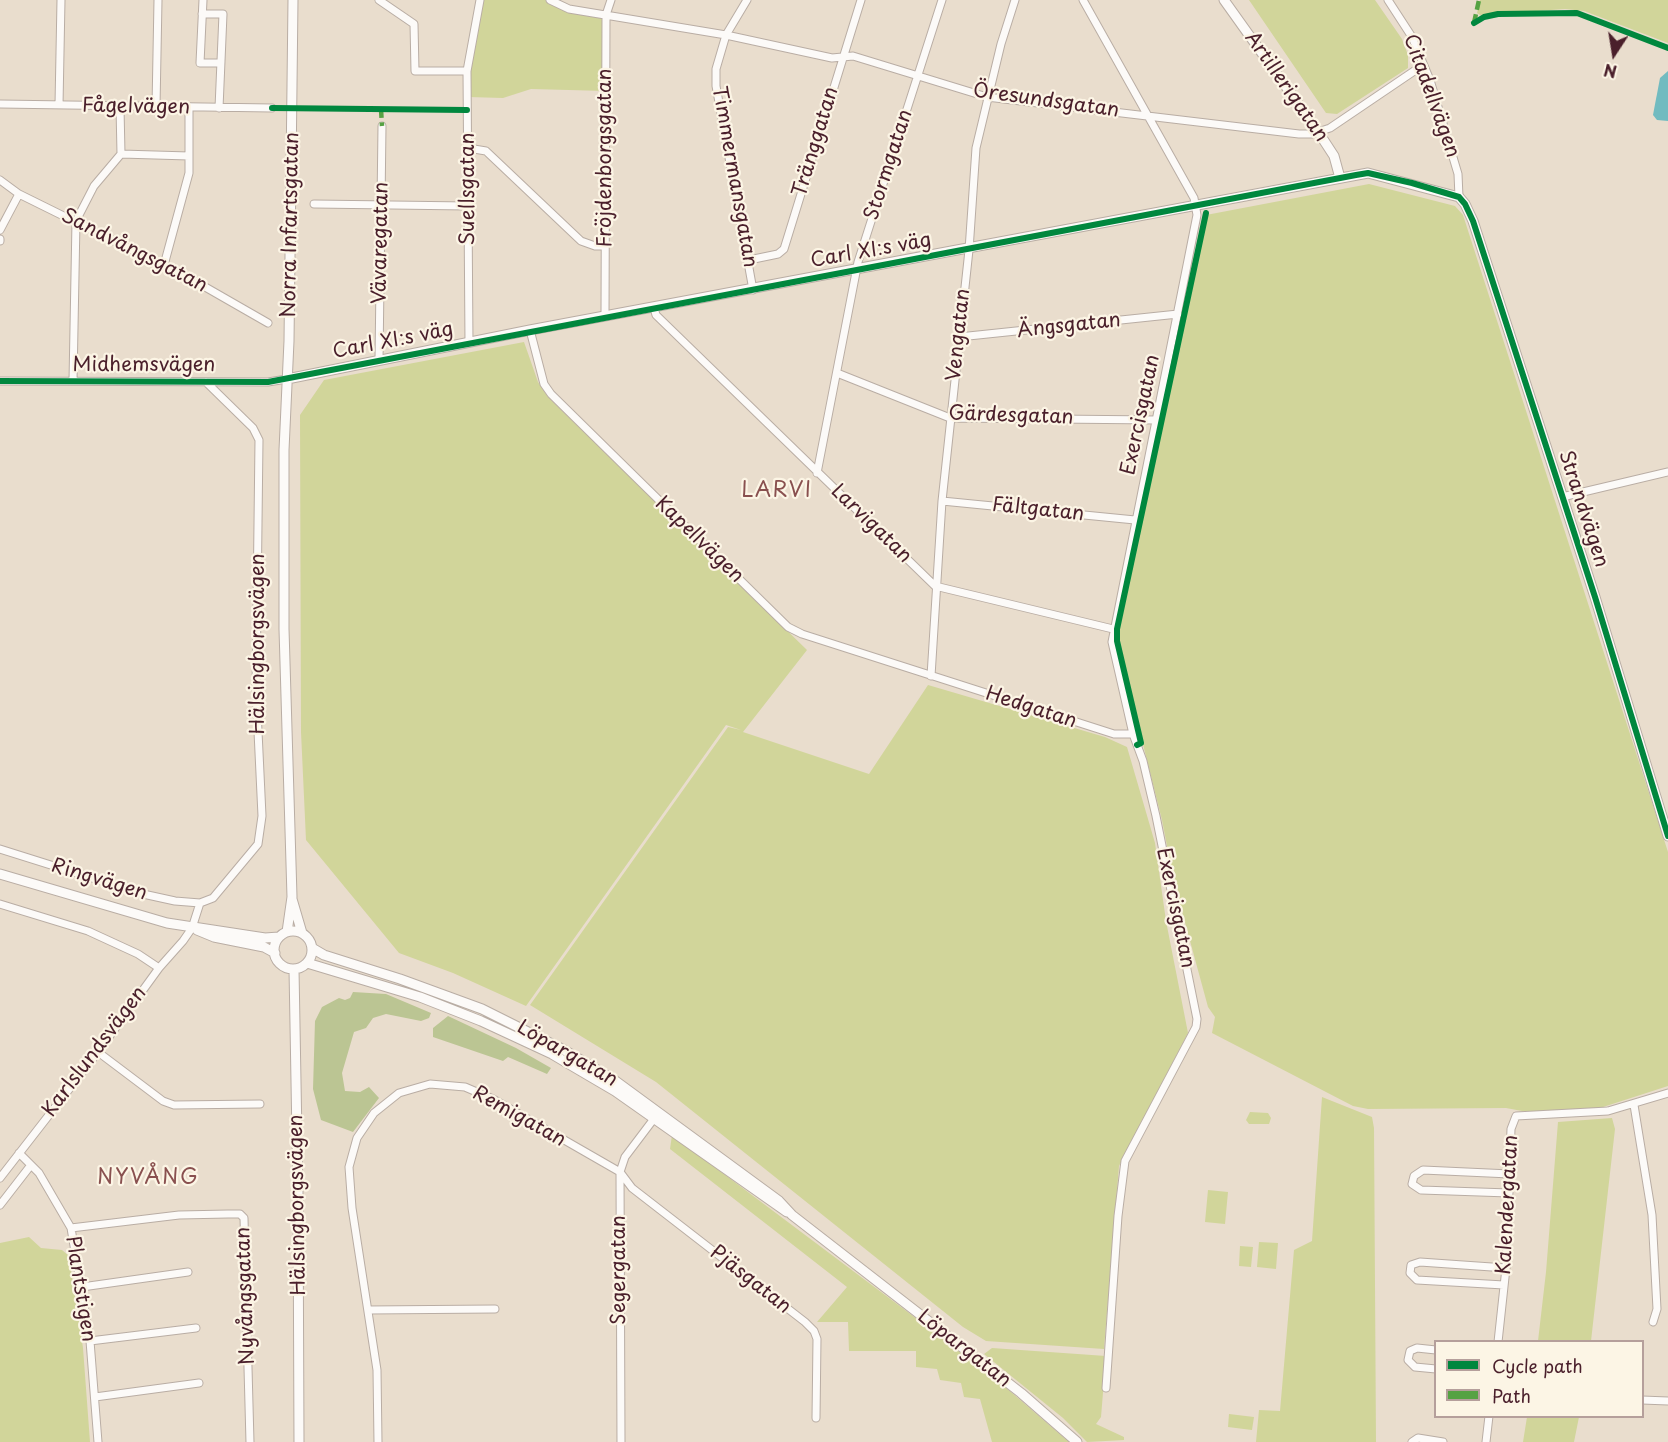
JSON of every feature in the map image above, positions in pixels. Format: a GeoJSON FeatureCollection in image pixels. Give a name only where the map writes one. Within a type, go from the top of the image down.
{"type":"FeatureCollection","features":[{"type":"Feature","properties":{"kind":"street"},"geometry":{"type":"LineString","coordinates":[[59,105],[61,0]]}},
{"type":"Feature","properties":{"kind":"street"},"geometry":{"type":"LineString","coordinates":[[156,107],[158,0]]}},
{"type":"Feature","properties":{"kind":"street"},"geometry":{"type":"LineString","coordinates":[[203,0],[200,63],[220,63]]}},
{"type":"Feature","properties":{"kind":"street","name":"Norra Infartsgatan"},"geometry":{"type":"LineString","coordinates":[[287,379],[292,0]]}},
{"type":"Feature","properties":{"kind":"street"},"geometry":{"type":"LineString","coordinates":[[379,0],[414,24],[415,71],[467,71]]}},
{"type":"Feature","properties":{"kind":"street","name":"Suellsgatan"},"geometry":{"type":"LineString","coordinates":[[469,343],[467,71],[471,39],[480,0]]}},
{"type":"Feature","properties":{"kind":"street","name":"Öresundsgatan"},"geometry":{"type":"LineString","coordinates":[[550,0],[569,9],[726,35],[832,58],[853,56],[987,97],[1146,114],[1299,134],[1319,133]]}},
{"type":"Feature","properties":{"kind":"street","name":"Fröjdenborgsgatan"},"geometry":{"type":"LineString","coordinates":[[605,316],[606,15],[611,0]]}},
{"type":"Feature","properties":{"kind":"street","name":"Timmermansgatan"},"geometry":{"type":"LineString","coordinates":[[747,0],[726,35],[716,69],[716,86],[753,290]]}},
{"type":"Feature","properties":{"kind":"street","name":"Tränggatan"},"geometry":{"type":"LineString","coordinates":[[749,260],[778,254],[784,249],[861,0]]}},
{"type":"Feature","properties":{"kind":"street","name":"Stormgatan"},"geometry":{"type":"LineString","coordinates":[[817,473],[855,271],[942,0]]}},
{"type":"Feature","properties":{"kind":"street","name":"Vengatan"},"geometry":{"type":"LineString","coordinates":[[931,676],[942,501],[969,250],[976,148],[987,97],[1015,0]]}},
{"type":"Feature","properties":{"kind":"street"},"geometry":{"type":"LineString","coordinates":[[1083,0],[1194,198],[1196,207]]}},
{"type":"Feature","properties":{"kind":"street","name":"Artillerigatan"},"geometry":{"type":"LineString","coordinates":[[1224,0],[1334,156],[1340,178]]}},
{"type":"Feature","properties":{"kind":"street","name":"Citadellvägen"},"geometry":{"type":"LineString","coordinates":[[1388,0],[1412,37],[1423,65],[1458,174],[1459,197]]}},
{"type":"Feature","properties":{"kind":"street"},"geometry":{"type":"LineString","coordinates":[[202,14],[223,14],[219,108]]}},
{"type":"Feature","properties":{"kind":"street"},"geometry":{"type":"LineString","coordinates":[[1319,133],[1423,65]]}},
{"type":"Feature","properties":{"kind":"street","name":"Fågelvägen"},"geometry":{"type":"LineString","coordinates":[[0,104],[272,108]]}},
{"type":"Feature","properties":{"kind":"street"},"geometry":{"type":"LineString","coordinates":[[73,381],[76,221],[94,186],[121,154],[120,107]]}},
{"type":"Feature","properties":{"kind":"street"},"geometry":{"type":"LineString","coordinates":[[164,265],[189,173],[189,108]]}},
{"type":"Feature","properties":{"kind":"street","name":"Vävaregatan"},"geometry":{"type":"LineString","coordinates":[[379,360],[382,126]]}},
{"type":"Feature","properties":{"kind":"street"},"geometry":{"type":"LineString","coordinates":[[468,148],[486,151],[581,241],[594,246],[604,246]]}},
{"type":"Feature","properties":{"kind":"street"},"geometry":{"type":"LineString","coordinates":[[121,154],[189,156]]}},
{"type":"Feature","properties":{"kind":"street","name":"Carl XI:s väg"},"geometry":{"type":"LineString","coordinates":[[287,379],[530,330],[969,250],[1368,173],[1459,197]]}},
{"type":"Feature","properties":{"kind":"street","name":"Sandvångsgatan"},"geometry":{"type":"LineString","coordinates":[[0,180],[20,194],[164,265],[268,323]]}},
{"type":"Feature","properties":{"kind":"street"},"geometry":{"type":"LineString","coordinates":[[0,230],[20,194]]}},
{"type":"Feature","properties":{"kind":"street","name":"Strandvägen"},"geometry":{"type":"LineString","coordinates":[[1459,197],[1466,204],[1473,221],[1668,836]]}},
{"type":"Feature","properties":{"kind":"street"},"geometry":{"type":"LineString","coordinates":[[314,204],[468,206]]}},
{"type":"Feature","properties":{"kind":"street","name":"Exercisgatan"},"geometry":{"type":"LineString","coordinates":[[1106,1389],[1118,1216],[1125,1161],[1196,1027],[1197,1019],[1156,816],[1143,761],[1133,735],[1112,642],[1178,314],[1197,214],[1196,207]]}},
{"type":"Feature","properties":{"kind":"street","name":"Larvigatan"},"geometry":{"type":"LineString","coordinates":[[654,308],[656,315],[935,586]]}},
{"type":"Feature","properties":{"kind":"street","name":"Ängsgatan"},"geometry":{"type":"LineString","coordinates":[[959,337],[1178,314]]}},
{"type":"Feature","properties":{"kind":"street","name":"Kapellvägen"},"geometry":{"type":"LineString","coordinates":[[530,330],[544,384],[551,394],[788,627],[931,676]]}},
{"type":"Feature","properties":{"kind":"street","name":"Gärdesgatan"},"geometry":{"type":"LineString","coordinates":[[837,373],[950,418],[1157,420]]}},
{"type":"Feature","properties":{"kind":"street","name":"Midhemsvägen"},"geometry":{"type":"LineString","coordinates":[[0,381],[268,382],[287,379]]}},
{"type":"Feature","properties":{"kind":"street","name":"Hälsingborgsvägen"},"geometry":{"type":"LineString","coordinates":[[287,379],[284,556],[292,897],[302,933]]}},
{"type":"Feature","properties":{"kind":"street","name":"Hälsingborgsvägen"},"geometry":{"type":"LineString","coordinates":[[200,903],[213,898],[223,887],[258,844],[261,830],[256,689],[259,440],[253,428],[206,382]]}},
{"type":"Feature","properties":{"kind":"street"},"geometry":{"type":"LineString","coordinates":[[1562,497],[1668,472]]}},
{"type":"Feature","properties":{"kind":"street","name":"Fältgatan"},"geometry":{"type":"LineString","coordinates":[[942,501],[1135,520]]}},
{"type":"Feature","properties":{"kind":"street"},"geometry":{"type":"LineString","coordinates":[[935,586],[1113,629]]}},
{"type":"Feature","properties":{"kind":"street","name":"Hedgatan"},"geometry":{"type":"LineString","coordinates":[[931,676],[1114,734],[1133,735]]}},
{"type":"Feature","properties":{"kind":"street","name":"Ringvägen"},"geometry":{"type":"LineString","coordinates":[[0,849],[143,894],[175,901],[200,903]]}},
{"type":"Feature","properties":{"kind":"street","name":"Ringvägen"},"geometry":{"type":"LineString","coordinates":[[0,874],[107,907],[192,928],[214,937],[264,947],[275,953]]}},
{"type":"Feature","properties":{"kind":"street","name":"Hälsingborgsvägen"},"geometry":{"type":"LineString","coordinates":[[283,934],[292,897]]}},
{"type":"Feature","properties":{"kind":"street"},"geometry":{"type":"LineString","coordinates":[[192,928],[200,903]]}},
{"type":"Feature","properties":{"kind":"street"},"geometry":{"type":"LineString","coordinates":[[0,904],[88,931],[138,954],[159,968]]}},
{"type":"Feature","properties":{"kind":"street","name":"Ringvägen"},"geometry":{"type":"LineString","coordinates":[[192,928],[216,929],[265,938],[283,934]]}},
{"type":"Feature","properties":{"kind":"street","name":"Karlslundsvägen"},"geometry":{"type":"LineString","coordinates":[[0,1179],[98,1052],[159,968],[192,928]]}},
{"type":"Feature","properties":{"kind":"street"},"geometry":{"type":"LineString","coordinates":[[302,933],[309,939],[312,948],[307,963],[294,969],[283,965],[275,953],[283,934],[302,933]]}},
{"type":"Feature","properties":{"kind":"street","name":"Löpargatan"},"geometry":{"type":"LineString","coordinates":[[312,948],[324,956],[435,991],[511,1022],[586,1062],[774,1206],[792,1215],[1021,1393],[1076,1442]]}},
{"type":"Feature","properties":{"kind":"street","name":"Löpargatan"},"geometry":{"type":"LineString","coordinates":[[307,963],[420,997],[532,1044],[657,1115]]}},
{"type":"Feature","properties":{"kind":"street","name":"Hälsingborgsvägen"},"geometry":{"type":"LineString","coordinates":[[294,969],[299,1442]]}},
{"type":"Feature","properties":{"kind":"street"},"geometry":{"type":"LineString","coordinates":[[98,1052],[163,1101],[174,1105],[260,1104]]}},
{"type":"Feature","properties":{"kind":"street","name":"Remigatan"},"geometry":{"type":"LineString","coordinates":[[378,1442],[377,1370],[350,1192],[350,1160],[363,1127],[374,1113],[399,1093],[430,1084],[465,1087],[493,1099],[620,1172]]}},
{"type":"Feature","properties":{"kind":"street","name":"Kalendergatan"},"geometry":{"type":"LineString","coordinates":[[1498,1340],[1506,1268],[1511,1129],[1516,1116],[1580,1115],[1634,1105],[1668,1093]]}},
{"type":"Feature","properties":{"kind":"street"},"geometry":{"type":"LineString","coordinates":[[1634,1105],[1652,1215],[1657,1309],[1653,1322]]}},
{"type":"Feature","properties":{"kind":"street","name":"Segergatan"},"geometry":{"type":"LineString","coordinates":[[621,1442],[620,1172],[625,1157],[657,1115]]}},
{"type":"Feature","properties":{"kind":"street","name":"Plantstigen"},"geometry":{"type":"LineString","coordinates":[[19,1153],[48,1186],[71,1228],[90,1341],[98,1442]]}},
{"type":"Feature","properties":{"kind":"street"},"geometry":{"type":"LineString","coordinates":[[0,1205],[31,1165]]}},
{"type":"Feature","properties":{"kind":"street"},"geometry":{"type":"LineString","coordinates":[[1509,1193],[1421,1190],[1412,1184],[1414,1176],[1423,1170],[1510,1174]]}},
{"type":"Feature","properties":{"kind":"street","name":"Pjäsgatan"},"geometry":{"type":"LineString","coordinates":[[620,1172],[632,1188],[814,1331],[816,1418]]}},
{"type":"Feature","properties":{"kind":"street","name":"Nyvångsgatan"},"geometry":{"type":"LineString","coordinates":[[71,1228],[179,1215],[240,1214],[244,1218],[250,1442]]}},
{"type":"Feature","properties":{"kind":"street"},"geometry":{"type":"LineString","coordinates":[[1504,1285],[1417,1280],[1410,1273],[1411,1265],[1420,1262],[1506,1268]]}},
{"type":"Feature","properties":{"kind":"street"},"geometry":{"type":"LineString","coordinates":[[82,1287],[188,1272]]}},
{"type":"Feature","properties":{"kind":"street"},"geometry":{"type":"LineString","coordinates":[[368,1310],[495,1309]]}},
{"type":"Feature","properties":{"kind":"street"},"geometry":{"type":"LineString","coordinates":[[90,1341],[196,1328]]}},
{"type":"Feature","properties":{"kind":"street"},"geometry":{"type":"LineString","coordinates":[[1434,1350],[1417,1348],[1410,1351],[1408,1359],[1415,1367],[1434,1369]]}},
{"type":"Feature","properties":{"kind":"street"},"geometry":{"type":"LineString","coordinates":[[95,1397],[199,1383]]}},
{"type":"Feature","properties":{"kind":"street"},"geometry":{"type":"LineString","coordinates":[[1644,1400],[1668,1401]]}},
{"type":"Feature","properties":{"kind":"street"},"geometry":{"type":"LineString","coordinates":[[1486,1442],[1489,1418]]}},
{"type":"Feature","properties":{"kind":"street"},"geometry":{"type":"LineString","coordinates":[[1412,1442],[1418,1438],[1443,1442]]}},
{"type":"Feature","properties":{"kind":"green space"},"geometry":{"type":"Polygon","coordinates":[[[480,0],[550,0],[559,5],[606,15],[606,91],[531,89],[503,98],[468,97],[467,71],[480,0]]]}},
{"type":"Feature","properties":{"kind":"green space"},"geometry":{"type":"Polygon","coordinates":[[[1249,0],[1375,0],[1402,39],[1408,55],[1408,68],[1337,114],[1326,113],[1249,0]]]}},
{"type":"Feature","properties":{"kind":"green space"},"geometry":{"type":"Polygon","coordinates":[[[1480,0],[1668,0],[1668,43],[1584,11],[1565,9],[1480,15],[1477,13],[1480,0]]]}},
{"type":"Feature","properties":{"kind":"green space"},"geometry":{"type":"Polygon","coordinates":[[[1369,184],[1455,206],[1463,215],[1668,852],[1668,1086],[1600,1108],[1579,1111],[1522,1111],[1506,1108],[1368,1109],[1353,1106],[1212,1033],[1215,1017],[1208,1007],[1174,882],[1162,820],[1117,641],[1206,215],[1369,184]]]}},
{"type":"Feature","properties":{"kind":"green space"},"geometry":{"type":"Polygon","coordinates":[[[524,342],[538,382],[548,397],[807,650],[743,732],[869,774],[928,685],[1105,737],[1127,747],[1155,843],[1166,921],[1188,1033],[1119,1166],[1104,1349],[986,1341],[963,1327],[656,1082],[530,1005],[728,727],[741,730],[726,725],[526,1006],[453,973],[399,953],[306,840],[301,732],[300,415],[324,380],[524,342]]]}},
{"type":"Feature","properties":{"kind":"green space"},"geometry":{"type":"Polygon","coordinates":[[[353,992],[386,994],[431,1013],[429,1018],[421,1021],[386,1014],[373,1018],[366,1028],[354,1032],[342,1073],[345,1091],[360,1092],[369,1087],[379,1098],[353,1132],[321,1120],[313,1089],[315,1021],[322,1007],[339,998],[345,1000],[350,998],[353,992]]]}},
{"type":"Feature","properties":{"kind":"green space"},"geometry":{"type":"Polygon","coordinates":[[[448,1016],[516,1048],[551,1068],[547,1074],[508,1057],[503,1061],[433,1037],[433,1028],[448,1016]]]}},
{"type":"Feature","properties":{"kind":"green space"},"geometry":{"type":"Polygon","coordinates":[[[1322,1097],[1372,1117],[1374,1128],[1376,1442],[1256,1442],[1259,1410],[1280,1411],[1294,1250],[1312,1241],[1322,1097]]]}},
{"type":"Feature","properties":{"kind":"green space"},"geometry":{"type":"Polygon","coordinates":[[[1250,1112],[1268,1113],[1271,1118],[1269,1124],[1249,1124],[1246,1120],[1250,1112]]]}},
{"type":"Feature","properties":{"kind":"green space"},"geometry":{"type":"Polygon","coordinates":[[[1612,1118],[1615,1129],[1591,1340],[1538,1340],[1558,1122],[1612,1118]]]}},
{"type":"Feature","properties":{"kind":"green space"},"geometry":{"type":"Polygon","coordinates":[[[672,1135],[1004,1386],[1069,1442],[992,1442],[980,1399],[964,1397],[961,1383],[940,1380],[937,1369],[916,1367],[916,1351],[849,1351],[848,1322],[817,1322],[847,1287],[670,1149],[672,1135]]]}},
{"type":"Feature","properties":{"kind":"green space"},"geometry":{"type":"Polygon","coordinates":[[[1208,1190],[1228,1192],[1225,1224],[1205,1222],[1208,1190]]]}},
{"type":"Feature","properties":{"kind":"green space"},"geometry":{"type":"Polygon","coordinates":[[[29,1237],[41,1248],[62,1250],[69,1256],[83,1348],[90,1442],[0,1442],[0,1243],[29,1237]]]}},
{"type":"Feature","properties":{"kind":"green space"},"geometry":{"type":"Polygon","coordinates":[[[1259,1242],[1278,1243],[1276,1269],[1257,1267],[1259,1242]]]}},
{"type":"Feature","properties":{"kind":"green space"},"geometry":{"type":"Polygon","coordinates":[[[1240,1246],[1253,1247],[1251,1267],[1239,1266],[1240,1246]]]}},
{"type":"Feature","properties":{"kind":"green space"},"geometry":{"type":"Polygon","coordinates":[[[992,1348],[1106,1356],[1101,1417],[1096,1424],[1124,1437],[1124,1440],[1087,1442],[1063,1418],[984,1354],[992,1348]]]}},
{"type":"Feature","properties":{"kind":"green space"},"geometry":{"type":"Polygon","coordinates":[[[1229,1414],[1254,1417],[1252,1430],[1228,1427],[1229,1414]]]}},
{"type":"Feature","properties":{"kind":"green space"},"geometry":{"type":"Polygon","coordinates":[[[1527,1418],[1579,1418],[1574,1442],[1523,1442],[1527,1418]]]}},
{"type":"Feature","properties":{"kind":"water"},"geometry":{"type":"Polygon","coordinates":[[[1668,71],[1668,121],[1657,120],[1653,115],[1660,78],[1668,71]]]}},
{"type":"Feature","properties":{"kind":"marked path"},"geometry":{"type":"LineString","coordinates":[[1474,23],[1479,0]]}},
{"type":"Feature","properties":{"kind":"marked path"},"geometry":{"type":"LineString","coordinates":[[381,109],[382,126]]}},
{"type":"Feature","properties":{"kind":"cycle path"},"geometry":{"type":"LineString","coordinates":[[1474,23],[1484,17],[1498,14],[1577,13],[1668,48]]}},
{"type":"Feature","properties":{"kind":"cycle path"},"geometry":{"type":"LineString","coordinates":[[272,108],[467,110]]}},
{"type":"Feature","properties":{"kind":"cycle path"},"geometry":{"type":"LineString","coordinates":[[0,381],[268,382],[1356,175],[1368,173],[1412,183],[1459,197],[1473,221],[1595,597],[1668,836]]}},
{"type":"Feature","properties":{"kind":"cycle path"},"geometry":{"type":"LineString","coordinates":[[1137,745],[1141,743],[1117,641],[1117,629],[1206,213]]}},
{"type":"Feature","properties":{"kind":"district","name":"LARVI"},"geometry":{"type":"Point","coordinates":[777,491]}},
{"type":"Feature","properties":{"kind":"district","name":"NYVÅNG"},"geometry":{"type":"Point","coordinates":[148,1178]}}]}
